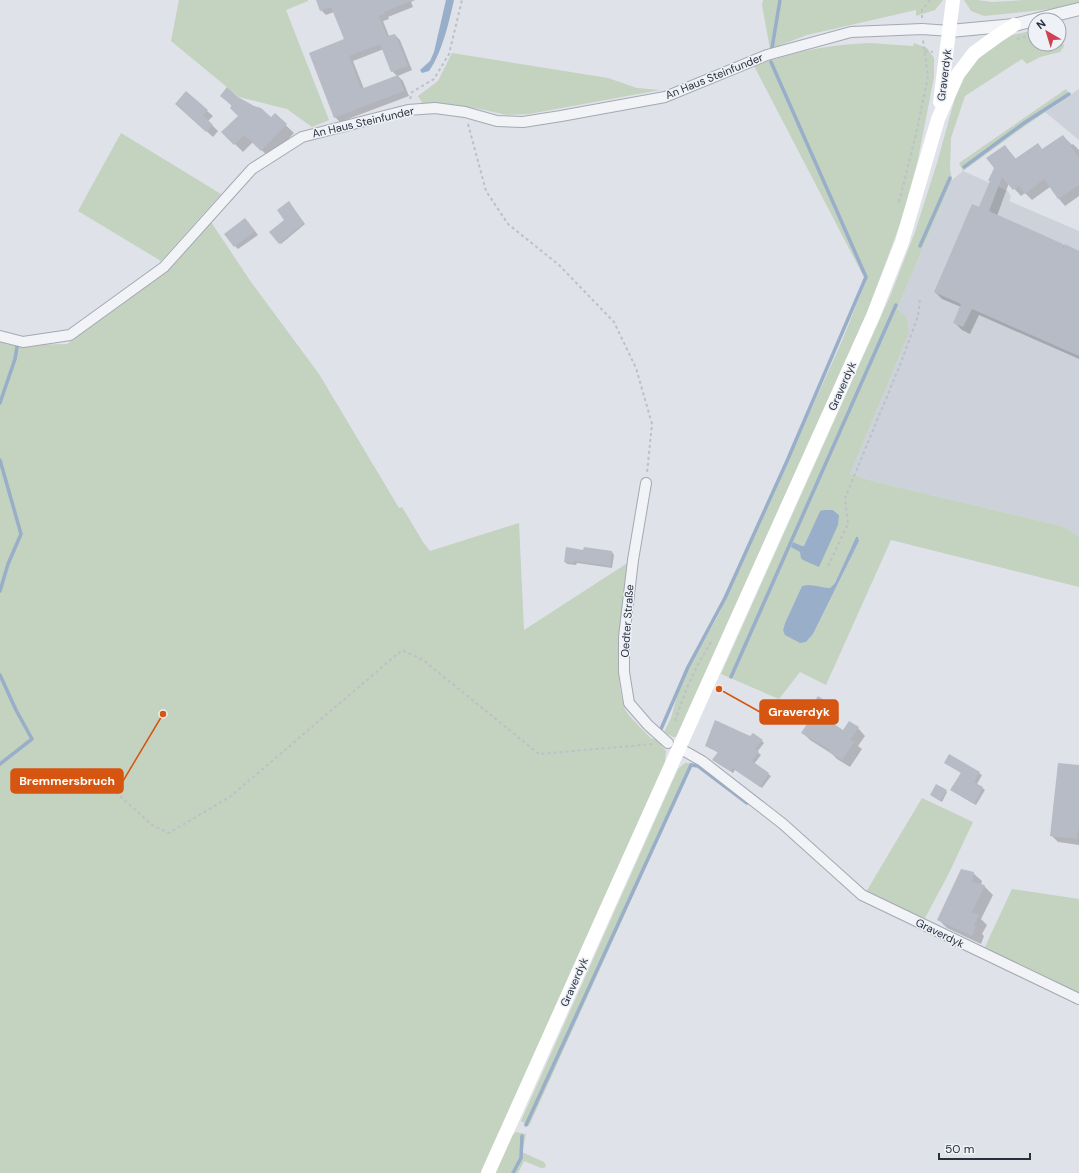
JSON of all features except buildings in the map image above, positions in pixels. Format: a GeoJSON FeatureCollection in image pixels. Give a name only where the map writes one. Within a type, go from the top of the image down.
{"type":"FeatureCollection","features":[{"type":"Feature","properties":{"kind":"main road"},"geometry":{"type":"LineString","coordinates":[[950,31],[953,0]]}},
{"type":"Feature","properties":{"kind":"main road"},"geometry":{"type":"LineString","coordinates":[[938,119],[958,74],[974,53],[1014,25]]}},
{"type":"Feature","properties":{"kind":"main road","name":"Graverdyk"},"geometry":{"type":"LineString","coordinates":[[488,1173],[673,745],[874,316],[902,242],[938,119],[950,31]]}},
{"type":"Feature","properties":{"kind":"street"},"geometry":{"type":"LineString","coordinates":[[950,31],[1014,25],[1079,8]]}},
{"type":"Feature","properties":{"kind":"street","name":"An Haus Steinfunder"},"geometry":{"type":"LineString","coordinates":[[0,336],[23,342],[70,335],[164,267],[252,169],[302,137],[408,110],[435,108],[465,112],[497,121],[523,122],[562,116],[665,97],[767,55],[851,32],[927,30],[950,31]]}},
{"type":"Feature","properties":{"kind":"street","name":"Oedter Straße"},"geometry":{"type":"LineString","coordinates":[[646,483],[633,560],[625,629],[624,672],[629,703],[648,725],[673,745]]}},
{"type":"Feature","properties":{"kind":"street","name":"Graverdyk"},"geometry":{"type":"LineString","coordinates":[[673,745],[702,761],[783,824],[862,895],[1079,1000]]}},
{"type":"Feature","properties":{"kind":"path"},"geometry":{"type":"LineString","coordinates":[[408,110],[412,92],[434,79],[449,54],[462,0]]}},
{"type":"Feature","properties":{"kind":"path"},"geometry":{"type":"LineString","coordinates":[[927,30],[922,10],[930,0]]}},
{"type":"Feature","properties":{"kind":"path"},"geometry":{"type":"LineString","coordinates":[[897,207],[916,134],[928,76],[924,51]]}},
{"type":"Feature","properties":{"kind":"path"},"geometry":{"type":"LineString","coordinates":[[465,112],[486,191],[508,224],[559,265],[614,322],[636,368],[652,424],[646,483]]}},
{"type":"Feature","properties":{"kind":"path"},"geometry":{"type":"LineString","coordinates":[[828,566],[848,524],[845,498],[900,365],[918,316],[920,298]]}},
{"type":"Feature","properties":{"kind":"path"},"geometry":{"type":"LineString","coordinates":[[675,723],[686,690],[697,666],[713,638]]}},
{"type":"Feature","properties":{"kind":"path"},"geometry":{"type":"LineString","coordinates":[[89,768],[152,825],[169,833],[231,796],[402,650],[423,660],[539,754],[673,745]]}},
{"type":"Feature","properties":{"kind":"shaded area"},"geometry":{"type":"Polygon","coordinates":[[[1079,89],[1079,140],[1045,112],[1079,89]]]}},
{"type":"Feature","properties":{"kind":"shaded area"},"geometry":{"type":"Polygon","coordinates":[[[963,171],[1008,191],[1011,197],[1009,201],[1079,231],[1079,537],[1066,527],[876,482],[850,474],[909,333],[897,309],[952,180],[963,171]]]}},
{"type":"Feature","properties":{"kind":"green space"},"geometry":{"type":"Polygon","coordinates":[[[179,0],[308,0],[286,10],[329,120],[312,127],[287,109],[239,97],[171,41],[179,0]]]}},
{"type":"Feature","properties":{"kind":"green space"},"geometry":{"type":"Polygon","coordinates":[[[763,0],[943,0],[935,10],[916,16],[916,10],[807,35],[770,49],[762,5],[763,0]]]}},
{"type":"Feature","properties":{"kind":"green space"},"geometry":{"type":"Polygon","coordinates":[[[964,0],[992,2],[1025,0],[1079,0],[1079,2],[1051,9],[984,16],[971,11],[964,0]]]}},
{"type":"Feature","properties":{"kind":"green space"},"geometry":{"type":"Polygon","coordinates":[[[1027,32],[1027,52],[1060,52],[1040,57],[1027,64],[1022,59],[965,96],[951,138],[950,169],[952,180],[897,309],[906,316],[909,333],[850,474],[876,482],[1066,527],[1079,537],[1079,587],[891,540],[826,685],[800,672],[779,699],[721,674],[891,294],[915,232],[937,163],[958,87],[978,56],[1012,35],[1027,32]],[[833,510],[820,511],[804,546],[793,542],[801,552],[801,558],[839,515],[833,510]],[[856,537],[835,583],[830,588],[809,585],[802,586],[783,630],[806,642],[813,634],[859,541],[858,537],[856,537]]]}},
{"type":"Feature","properties":{"kind":"green space"},"geometry":{"type":"Polygon","coordinates":[[[869,43],[913,46],[914,43],[927,48],[934,58],[934,77],[918,159],[903,216],[864,321],[678,737],[673,737],[664,732],[671,718],[678,692],[690,665],[718,616],[842,341],[866,281],[754,66],[824,47],[869,43]]]}},
{"type":"Feature","properties":{"kind":"green space"},"geometry":{"type":"Polygon","coordinates":[[[452,53],[608,78],[637,88],[660,90],[529,114],[507,115],[475,108],[423,104],[418,96],[438,81],[452,53]]]}},
{"type":"Feature","properties":{"kind":"green space"},"geometry":{"type":"Polygon","coordinates":[[[1066,89],[1070,95],[963,171],[959,163],[1066,89]]]}},
{"type":"Feature","properties":{"kind":"green space"},"geometry":{"type":"Polygon","coordinates":[[[121,133],[221,194],[161,261],[78,211],[121,133]]]}},
{"type":"Feature","properties":{"kind":"green space"},"geometry":{"type":"Polygon","coordinates":[[[211,222],[251,282],[319,374],[399,508],[402,507],[430,551],[519,523],[524,630],[629,562],[620,637],[619,675],[621,693],[627,712],[652,739],[663,735],[661,745],[666,751],[665,763],[481,1173],[0,1173],[0,341],[18,345],[67,344],[170,269],[211,222]]]}},
{"type":"Feature","properties":{"kind":"green space"},"geometry":{"type":"Polygon","coordinates":[[[685,763],[693,763],[529,1126],[521,1121],[678,769],[685,763]]]}},
{"type":"Feature","properties":{"kind":"green space"},"geometry":{"type":"Polygon","coordinates":[[[922,798],[973,822],[949,873],[924,920],[866,892],[922,798]]]}},
{"type":"Feature","properties":{"kind":"green space"},"geometry":{"type":"Polygon","coordinates":[[[1012,889],[1079,899],[1079,994],[984,949],[1012,889]]]}},
{"type":"Feature","properties":{"kind":"green space"},"geometry":{"type":"Polygon","coordinates":[[[516,1132],[526,1134],[522,1152],[544,1162],[546,1166],[541,1168],[524,1161],[518,1173],[495,1173],[512,1135],[516,1132]]]}},
{"type":"Feature","properties":{"kind":"water"},"geometry":{"type":"Polygon","coordinates":[[[446,0],[454,0],[444,37],[434,64],[429,71],[422,73],[420,70],[430,61],[434,52],[446,0]]]}},
{"type":"Feature","properties":{"kind":"water"},"geometry":{"type":"Polygon","coordinates":[[[833,510],[839,515],[838,525],[819,567],[803,560],[800,552],[791,547],[793,542],[804,546],[820,511],[833,510]]]}},
{"type":"Feature","properties":{"kind":"water"},"geometry":{"type":"Polygon","coordinates":[[[856,537],[858,537],[859,541],[813,634],[806,642],[800,643],[785,635],[783,630],[785,623],[802,586],[809,585],[830,588],[835,583],[856,537]]]}},
{"type":"Feature","properties":{"kind":"waterway"},"geometry":{"type":"LineString","coordinates":[[772,48],[780,0]]}},
{"type":"Feature","properties":{"kind":"waterway"},"geometry":{"type":"LineString","coordinates":[[661,729],[688,667],[725,598],[787,461],[866,277],[771,62]]}},
{"type":"Feature","properties":{"kind":"waterway"},"geometry":{"type":"LineString","coordinates":[[964,167],[1024,123],[1069,94]]}},
{"type":"Feature","properties":{"kind":"waterway"},"geometry":{"type":"LineString","coordinates":[[920,246],[950,178]]}},
{"type":"Feature","properties":{"kind":"waterway"},"geometry":{"type":"LineString","coordinates":[[731,677],[896,305]]}},
{"type":"Feature","properties":{"kind":"waterway"},"geometry":{"type":"LineString","coordinates":[[0,403],[15,359],[17,347]]}},
{"type":"Feature","properties":{"kind":"waterway"},"geometry":{"type":"LineString","coordinates":[[0,460],[21,534],[8,564],[0,591]]}},
{"type":"Feature","properties":{"kind":"waterway"},"geometry":{"type":"LineString","coordinates":[[0,675],[16,710],[32,739],[0,764]]}},
{"type":"Feature","properties":{"kind":"waterway"},"geometry":{"type":"LineString","coordinates":[[526,1125],[691,765],[698,766],[747,803]]}},
{"type":"Feature","properties":{"kind":"waterway"},"geometry":{"type":"LineString","coordinates":[[513,1173],[521,1158],[522,1136]]}},
{"type":"Feature","properties":{"kind":"place","name":"Graverdyk"},"geometry":{"type":"Point","coordinates":[719,689]}},
{"type":"Feature","properties":{"kind":"place","name":"Bremmersbruch"},"geometry":{"type":"Point","coordinates":[163,714]}}]}
